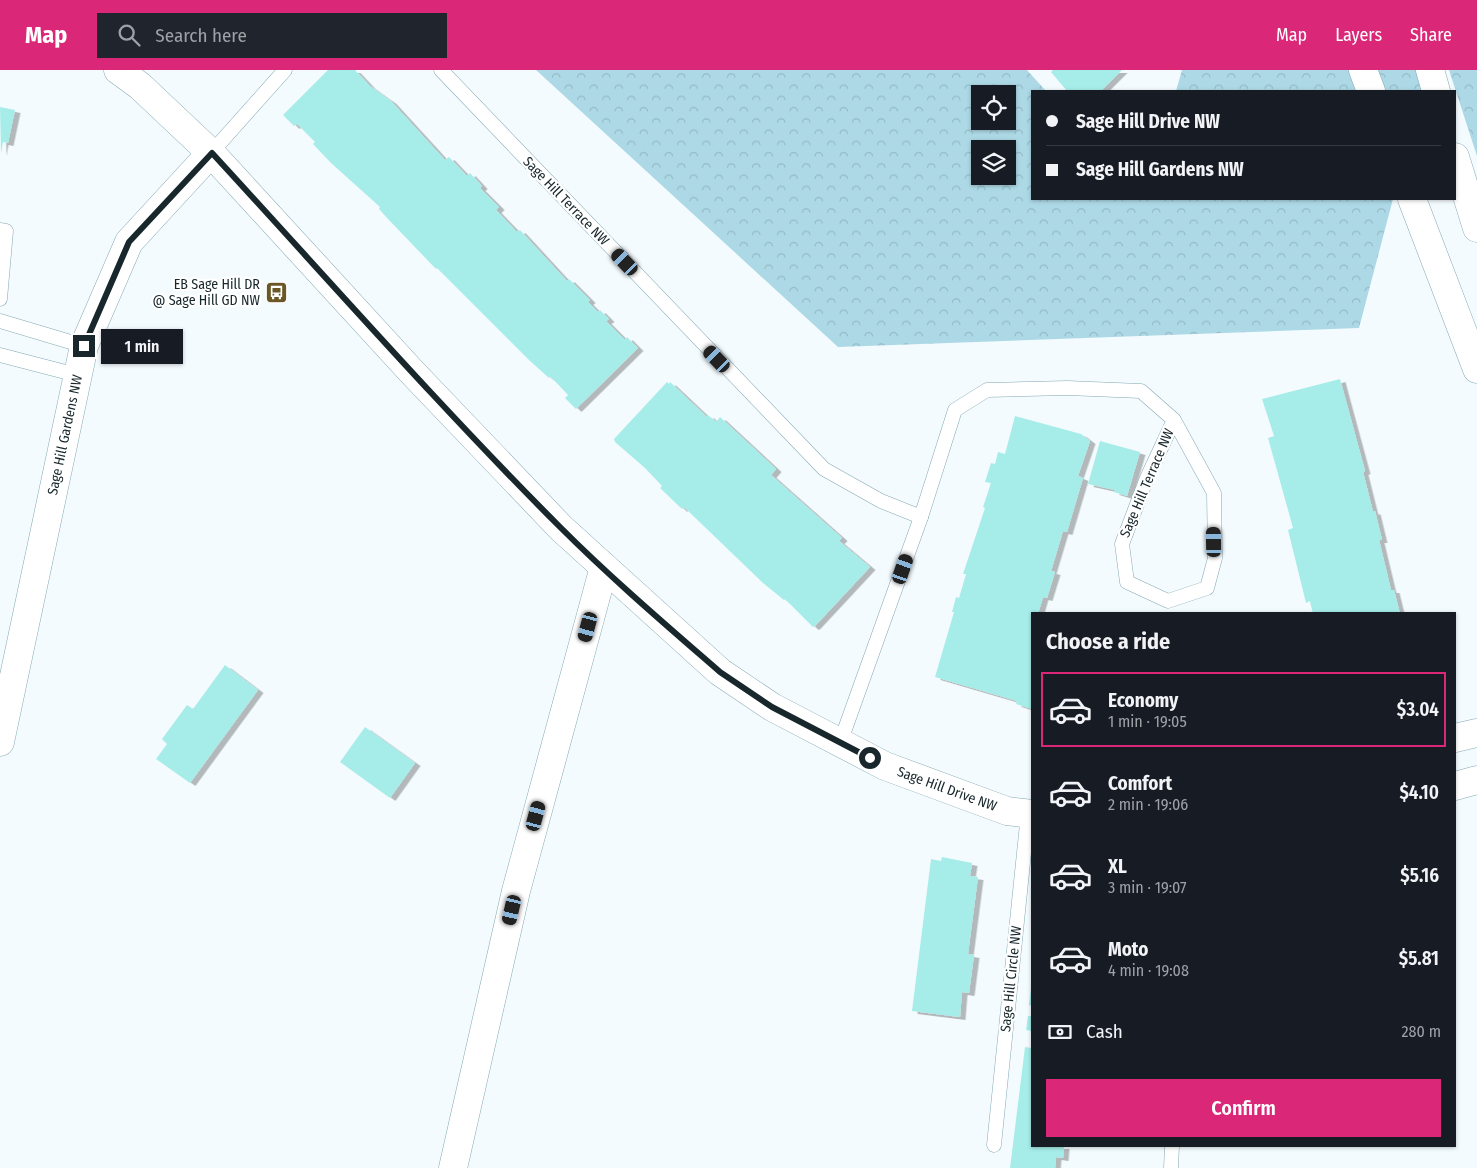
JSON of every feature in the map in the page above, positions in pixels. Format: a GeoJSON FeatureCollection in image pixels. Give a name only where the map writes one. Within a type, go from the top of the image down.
{"type":"FeatureCollection","features":[{"type":"Feature","properties":{"kind":"street","name":"Sage Hill Drive NW"},"geometry":{"type":"LineString","coordinates":[[118,70],[140,86],[212,153],[411,371],[561,528],[720,672],[772,707],[885,766],[1007,811],[1030,814]]}},
{"type":"Feature","properties":{"kind":"street"},"geometry":{"type":"LineString","coordinates":[[1364,70],[1372,90]]}},
{"type":"Feature","properties":{"kind":"street"},"geometry":{"type":"LineString","coordinates":[[1430,70],[1436,90]]}},
{"type":"Feature","properties":{"kind":"street","name":"Sage Hill Gardens NW"},"geometry":{"type":"LineString","coordinates":[[2,726],[84,346],[129,242],[212,153]]}},
{"type":"Feature","properties":{"kind":"street"},"geometry":{"type":"LineString","coordinates":[[1456,161],[1477,228]]}},
{"type":"Feature","properties":{"kind":"street"},"geometry":{"type":"LineString","coordinates":[[1412,200],[1477,369]]}},
{"type":"Feature","properties":{"kind":"street"},"geometry":{"type":"LineString","coordinates":[[453,1168],[516,891],[604,567]]}},
{"type":"Feature","properties":{"kind":"street"},"geometry":{"type":"LineString","coordinates":[[1456,738],[1477,733]]}},
{"type":"Feature","properties":{"kind":"street"},"geometry":{"type":"LineString","coordinates":[[1456,786],[1477,780]]}},
{"type":"Feature","properties":{"kind":"lane"},"geometry":{"type":"LineString","coordinates":[[212,153],[285,70]]}},
{"type":"Feature","properties":{"kind":"lane","name":"Sage Hill Terrace NW"},"geometry":{"type":"LineString","coordinates":[[441,70],[824,469],[881,500],[921,517]]}},
{"type":"Feature","properties":{"kind":"lane"},"geometry":{"type":"LineString","coordinates":[[0,230],[6,231],[0,299]]}},
{"type":"Feature","properties":{"kind":"lane"},"geometry":{"type":"LineString","coordinates":[[0,321],[84,346]]}},
{"type":"Feature","properties":{"kind":"lane"},"geometry":{"type":"LineString","coordinates":[[0,355],[78,375]]}},
{"type":"Feature","properties":{"kind":"lane","name":"Sage Hill Terrace NW"},"geometry":{"type":"LineString","coordinates":[[840,743],[921,517],[955,410],[987,390],[1067,388],[1141,391],[1174,420],[1214,493],[1215,558],[1207,588],[1168,601],[1128,582],[1122,544],[1147,478],[1174,420]]}},
{"type":"Feature","properties":{"kind":"lane","name":"Sage Hill Circle NW"},"geometry":{"type":"LineString","coordinates":[[994,1145],[1030,814]]}},
{"type":"Feature","properties":{"kind":"lane"},"geometry":{"type":"LineString","coordinates":[[1170,1168],[1172,1147]]}},
{"type":"Feature","properties":{"kind":"green space"},"geometry":{"type":"Polygon","coordinates":[[[536,70],[1027,70],[1045,90],[1031,90],[1031,200],[1393,200],[1359,328],[838,347],[536,70]]]}},
{"type":"Feature","properties":{"kind":"green space"},"geometry":{"type":"Polygon","coordinates":[[[1182,70],[1428,70],[1422,90],[1176,90],[1182,70]]]}},
{"type":"Feature","properties":{"kind":"green space"},"geometry":{"type":"Polygon","coordinates":[[[1449,70],[1477,70],[1477,156],[1456,90],[1449,70]]]}},
{"type":"Feature","properties":{"kind":"building"},"geometry":{"type":"Polygon","coordinates":[[[328,70],[355,70],[370,86],[391,101],[445,160],[449,157],[467,176],[470,173],[482,186],[480,188],[499,207],[496,210],[517,232],[520,230],[567,281],[569,279],[590,300],[588,302],[598,312],[600,310],[609,319],[606,321],[625,340],[627,337],[638,348],[576,409],[565,398],[568,395],[550,376],[549,378],[529,360],[436,269],[388,219],[379,209],[380,207],[331,163],[313,144],[315,142],[297,124],[294,126],[283,115],[328,70]]]}},
{"type":"Feature","properties":{"kind":"building"},"geometry":{"type":"Polygon","coordinates":[[[1053,70],[1122,70],[1102,90],[1066,90],[1051,72],[1053,70]]]}},
{"type":"Feature","properties":{"kind":"building"},"geometry":{"type":"Polygon","coordinates":[[[0,107],[15,110],[8,143],[3,142],[1,153],[0,107]]]}},
{"type":"Feature","properties":{"kind":"building"},"geometry":{"type":"Polygon","coordinates":[[[1340,379],[1365,471],[1363,472],[1373,512],[1375,511],[1382,540],[1379,540],[1391,590],[1394,590],[1400,612],[1313,612],[1310,601],[1306,603],[1288,530],[1293,528],[1268,438],[1274,436],[1262,399],[1340,379]]]}},
{"type":"Feature","properties":{"kind":"building"},"geometry":{"type":"Polygon","coordinates":[[[667,382],[669,384],[670,382],[707,417],[708,415],[716,422],[720,417],[776,469],[771,475],[842,538],[839,541],[870,567],[815,626],[813,627],[785,599],[763,583],[684,507],[682,509],[660,488],[662,486],[645,468],[615,442],[614,439],[667,382]]]}},
{"type":"Feature","properties":{"kind":"building"},"geometry":{"type":"Polygon","coordinates":[[[1015,416],[1081,434],[1090,441],[1078,476],[1083,478],[1067,532],[1063,531],[1051,571],[1055,572],[1047,598],[1043,597],[1039,612],[1031,612],[1031,709],[1016,704],[1017,701],[935,677],[954,612],[952,612],[956,597],[959,598],[966,574],[963,574],[985,508],[983,507],[991,483],[985,482],[991,463],[995,464],[998,452],[1005,454],[1015,416]]]}},
{"type":"Feature","properties":{"kind":"building"},"geometry":{"type":"Polygon","coordinates":[[[1100,441],[1140,452],[1127,496],[1114,492],[1115,490],[1088,484],[1100,441]]]}},
{"type":"Feature","properties":{"kind":"building"},"geometry":{"type":"Polygon","coordinates":[[[225,665],[258,690],[190,783],[156,759],[167,744],[162,739],[187,705],[193,709],[225,665]]]}},
{"type":"Feature","properties":{"kind":"building"},"geometry":{"type":"Polygon","coordinates":[[[365,727],[415,763],[390,798],[340,762],[365,727]]]}},
{"type":"Feature","properties":{"kind":"building"},"geometry":{"type":"Polygon","coordinates":[[[942,857],[972,863],[970,876],[978,877],[968,954],[974,955],[969,993],[962,992],[960,1017],[912,1011],[931,859],[941,861],[942,857]]]}},
{"type":"Feature","properties":{"kind":"building"},"geometry":{"type":"Polygon","coordinates":[[[1031,989],[1031,1006],[1029,1005],[1031,989]]]}},
{"type":"Feature","properties":{"kind":"building"},"geometry":{"type":"Polygon","coordinates":[[[1028,1016],[1031,1016],[1031,1031],[1026,1030],[1028,1016]]]}},
{"type":"Feature","properties":{"kind":"building"},"geometry":{"type":"Polygon","coordinates":[[[1025,1047],[1031,1048],[1031,1147],[1064,1147],[1063,1158],[1056,1157],[1055,1168],[1010,1168],[1025,1047]]]}},
{"type":"Feature","properties":{"kind":"place","name":"EB Sage Hill DR @ Sage Hill GD NW"},"geometry":{"type":"Point","coordinates":[276,292]}},
{"type":"Feature","properties":{"kind":"route"},"geometry":{"type":"LineString","coordinates":[[84,346],[97,311],[129,242],[212,153],[411,371],[506,471],[561,528],[649,610],[720,672],[733,681],[772,707],[870,758]]}}]}
